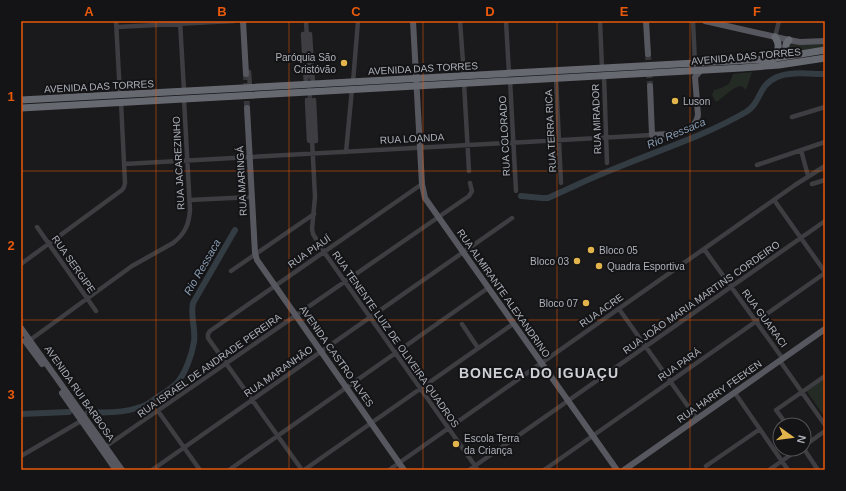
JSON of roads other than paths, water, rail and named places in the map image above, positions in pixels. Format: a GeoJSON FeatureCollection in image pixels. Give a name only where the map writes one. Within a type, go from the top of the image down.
{"type":"FeatureCollection","features":[{"type":"Feature","properties":{"kind":"highway"},"geometry":{"type":"LineString","coordinates":[[770,59],[775,55],[778,49],[776,35]]}},
{"type":"Feature","properties":{"kind":"highway"},"geometry":{"type":"LineString","coordinates":[[789,38],[786,44],[786,50],[789,54],[794,55]]}},
{"type":"Feature","properties":{"kind":"highway","name":"AVENIDA DAS TORRES"},"geometry":{"type":"LineString","coordinates":[[510,77],[556,78],[695,63],[770,59],[825,50]]}},
{"type":"Feature","properties":{"kind":"highway","name":"AVENIDA DAS TORRES"},"geometry":{"type":"LineString","coordinates":[[21,108],[121,99],[416,82],[603,72],[701,70],[765,66],[825,58]]}},
{"type":"Feature","properties":{"kind":"highway","name":"AVENIDA DAS TORRES"},"geometry":{"type":"LineString","coordinates":[[184,95],[309,84],[352,86]]}},
{"type":"Feature","properties":{"kind":"highway","name":"AVENIDA DAS TORRES"},"geometry":{"type":"LineString","coordinates":[[21,100],[121,99]]}},
{"type":"Feature","properties":{"kind":"main road"},"geometry":{"type":"LineString","coordinates":[[243,21],[247,73]]}},
{"type":"Feature","properties":{"kind":"main road","name":"RUA ALMIRANTE ALEXANDRINO"},"geometry":{"type":"LineString","coordinates":[[413,21],[422,184],[425,198],[617,470]]}},
{"type":"Feature","properties":{"kind":"main road"},"geometry":{"type":"LineString","coordinates":[[646,21],[648,54]]}},
{"type":"Feature","properties":{"kind":"main road"},"geometry":{"type":"LineString","coordinates":[[705,21],[776,35]]}},
{"type":"Feature","properties":{"kind":"main road"},"geometry":{"type":"LineString","coordinates":[[721,21],[800,42],[825,41]]}},
{"type":"Feature","properties":{"kind":"main road","name":"RUA LOANDA"},"geometry":{"type":"LineString","coordinates":[[652,135],[675,133],[690,128],[695,124],[698,115],[695,77],[701,70]]}},
{"type":"Feature","properties":{"kind":"main road"},"geometry":{"type":"LineString","coordinates":[[650,86],[652,135]]}},
{"type":"Feature","properties":{"kind":"main road","name":"RUA MARINGÁ"},"geometry":{"type":"LineString","coordinates":[[248,108],[256,253]]}},
{"type":"Feature","properties":{"kind":"main road","name":"AVENIDA CASTRO ALVES"},"geometry":{"type":"LineString","coordinates":[[256,253],[258,262],[404,470]]}},
{"type":"Feature","properties":{"kind":"main road","name":"AVENIDA RUI BARBOSA"},"geometry":{"type":"LineString","coordinates":[[21,328],[122,470]]}},
{"type":"Feature","properties":{"kind":"main road","name":"RUA HARRY FEEKEN"},"geometry":{"type":"LineString","coordinates":[[624,470],[825,329]]}},
{"type":"Feature","properties":{"kind":"main road","name":"AVENIDA RUI BARBOSA"},"geometry":{"type":"LineString","coordinates":[[21,335],[116,470]]}},
{"type":"Feature","properties":{"kind":"street"},"geometry":{"type":"LineString","coordinates":[[21,264],[122,190],[124,187],[121,99],[116,21]]}},
{"type":"Feature","properties":{"kind":"street"},"geometry":{"type":"LineString","coordinates":[[117,27],[180,22],[234,21]]}},
{"type":"Feature","properties":{"kind":"street"},"geometry":{"type":"LineString","coordinates":[[306,21],[309,75]]}},
{"type":"Feature","properties":{"kind":"street"},"geometry":{"type":"LineString","coordinates":[[346,152],[358,21]]}},
{"type":"Feature","properties":{"kind":"street"},"geometry":{"type":"LineString","coordinates":[[460,21],[469,171]]}},
{"type":"Feature","properties":{"kind":"street","name":"RUA COLORADO"},"geometry":{"type":"LineString","coordinates":[[506,21],[516,191]]}},
{"type":"Feature","properties":{"kind":"street","name":"RUA MIRADOR"},"geometry":{"type":"LineString","coordinates":[[600,21],[607,163]]}},
{"type":"Feature","properties":{"kind":"street"},"geometry":{"type":"LineString","coordinates":[[693,21],[695,63]]}},
{"type":"Feature","properties":{"kind":"street"},"geometry":{"type":"LineString","coordinates":[[776,35],[779,21]]}},
{"type":"Feature","properties":{"kind":"street","name":"RUA JACAREZINHO"},"geometry":{"type":"LineString","coordinates":[[87,299],[132,266],[173,243],[182,235],[187,225],[190,215],[190,200],[180,22]]}},
{"type":"Feature","properties":{"kind":"street"},"geometry":{"type":"LineString","coordinates":[[307,34],[310,34],[309,84]]}},
{"type":"Feature","properties":{"kind":"street"},"geometry":{"type":"LineString","coordinates":[[247,73],[250,88]]}},
{"type":"Feature","properties":{"kind":"street","name":"RUA TERRA RICA"},"geometry":{"type":"LineString","coordinates":[[556,78],[561,183]]}},
{"type":"Feature","properties":{"kind":"street","name":"RUA TENENTE LUIZ DE OLIVEIRA QUADROS"},"geometry":{"type":"LineString","coordinates":[[310,100],[309,141],[312,141],[315,197],[312,231],[324,252],[476,468]]}},
{"type":"Feature","properties":{"kind":"street"},"geometry":{"type":"LineString","coordinates":[[792,117],[825,107]]}},
{"type":"Feature","properties":{"kind":"street","name":"RUA LOANDA"},"geometry":{"type":"LineString","coordinates":[[124,164],[652,135]]}},
{"type":"Feature","properties":{"kind":"street"},"geometry":{"type":"LineString","coordinates":[[757,165],[825,142]]}},
{"type":"Feature","properties":{"kind":"street"},"geometry":{"type":"LineString","coordinates":[[801,150],[808,176]]}},
{"type":"Feature","properties":{"kind":"street","name":"RUA ACRE"},"geometry":{"type":"LineString","coordinates":[[389,470],[808,176],[825,166]]}},
{"type":"Feature","properties":{"kind":"street"},"geometry":{"type":"LineString","coordinates":[[812,184],[825,180]]}},
{"type":"Feature","properties":{"kind":"street","name":"RUA ISRAEL DE ANDRADE PEREIRA"},"geometry":{"type":"LineString","coordinates":[[106,447],[469,196],[472,190],[470,183]]}},
{"type":"Feature","properties":{"kind":"street","name":"RUA PIAUÍ"},"geometry":{"type":"LineString","coordinates":[[227,364],[208,338],[210,331],[422,184]]}},
{"type":"Feature","properties":{"kind":"street"},"geometry":{"type":"LineString","coordinates":[[190,200],[252,197]]}},
{"type":"Feature","properties":{"kind":"street"},"geometry":{"type":"LineString","coordinates":[[774,200],[825,272]]}},
{"type":"Feature","properties":{"kind":"street"},"geometry":{"type":"LineString","coordinates":[[231,271],[314,214]]}},
{"type":"Feature","properties":{"kind":"street","name":"RUA MARANHÃO"},"geometry":{"type":"LineString","coordinates":[[152,470],[512,218]]}},
{"type":"Feature","properties":{"kind":"street","name":"RUA JOÃO MARIA MARTINS CORDEIRO"},"geometry":{"type":"LineString","coordinates":[[469,470],[476,468],[645,346],[825,221]]}},
{"type":"Feature","properties":{"kind":"street","name":"RUA SERGIPE"},"geometry":{"type":"LineString","coordinates":[[37,228],[96,311]]}},
{"type":"Feature","properties":{"kind":"street","name":"RUA GUARACI"},"geometry":{"type":"LineString","coordinates":[[704,249],[756,321],[825,425]]}},
{"type":"Feature","properties":{"kind":"street","name":"RUA PARÁ"},"geometry":{"type":"LineString","coordinates":[[544,470],[825,272]]}},
{"type":"Feature","properties":{"kind":"street"},"geometry":{"type":"LineString","coordinates":[[229,470],[488,288]]}},
{"type":"Feature","properties":{"kind":"street"},"geometry":{"type":"LineString","coordinates":[[30,340],[87,299]]}},
{"type":"Feature","properties":{"kind":"street"},"geometry":{"type":"LineString","coordinates":[[618,309],[697,419]]}},
{"type":"Feature","properties":{"kind":"street"},"geometry":{"type":"LineString","coordinates":[[462,324],[478,348]]}},
{"type":"Feature","properties":{"kind":"street"},"geometry":{"type":"LineString","coordinates":[[227,364],[303,470],[513,324]]}},
{"type":"Feature","properties":{"kind":"street"},"geometry":{"type":"LineString","coordinates":[[781,417],[776,410],[825,376]]}},
{"type":"Feature","properties":{"kind":"street"},"geometry":{"type":"LineString","coordinates":[[735,393],[788,470]]}},
{"type":"Feature","properties":{"kind":"street"},"geometry":{"type":"LineString","coordinates":[[158,411],[200,470]]}},
{"type":"Feature","properties":{"kind":"street"},"geometry":{"type":"LineString","coordinates":[[21,456],[81,420]]}},
{"type":"Feature","properties":{"kind":"street"},"geometry":{"type":"LineString","coordinates":[[706,466],[760,429]]}},
{"type":"Feature","properties":{"kind":"street"},"geometry":{"type":"LineString","coordinates":[[812,440],[825,431]]}},
{"type":"Feature","properties":{"kind":"street"},"geometry":{"type":"LineString","coordinates":[[769,470],[788,457]]}},
{"type":"Feature","properties":{"kind":"street"},"geometry":{"type":"LineString","coordinates":[[809,457],[818,470]]}},
{"type":"Feature","properties":{"kind":"waterway","name":"Rio Ressaca"},"geometry":{"type":"LineString","coordinates":[[521,196],[548,198],[604,173],[717,127],[732,120],[751,108],[766,85],[777,77],[794,73],[825,74]]}},
{"type":"Feature","properties":{"kind":"waterway","name":"Rio Ressaca"},"geometry":{"type":"LineString","coordinates":[[88,412],[119,412],[142,407],[176,384],[188,364],[192,352],[194,342],[192,313],[193,303],[235,230]]}},
{"type":"Feature","properties":{"kind":"waterway","name":"Rio Ressaca"},"geometry":{"type":"LineString","coordinates":[[21,414],[69,412]]}},
{"type":"Feature","properties":{"kind":"tunnel"},"geometry":{"type":"LineString","coordinates":[[648,54],[650,86]]}},
{"type":"Feature","properties":{"kind":"tunnel"},"geometry":{"type":"LineString","coordinates":[[246,74],[247,108]]}},
{"type":"Feature","properties":{"kind":"tunnel"},"geometry":{"type":"LineString","coordinates":[[309,75],[310,100]]}},
{"type":"Feature","properties":{"kind":"place","name":"Paróquia São Cristóvão"},"geometry":{"type":"Point","coordinates":[344,63]}},
{"type":"Feature","properties":{"kind":"place","name":"Luson"},"geometry":{"type":"Point","coordinates":[675,101]}},
{"type":"Feature","properties":{"kind":"place","name":"Bloco 05"},"geometry":{"type":"Point","coordinates":[591,250]}},
{"type":"Feature","properties":{"kind":"place","name":"Bloco 03"},"geometry":{"type":"Point","coordinates":[577,261]}},
{"type":"Feature","properties":{"kind":"place","name":"Quadra Esportiva"},"geometry":{"type":"Point","coordinates":[599,266]}},
{"type":"Feature","properties":{"kind":"place","name":"Bloco 07"},"geometry":{"type":"Point","coordinates":[586,303]}},
{"type":"Feature","properties":{"kind":"place","name":"Escola Terra da Criança"},"geometry":{"type":"Point","coordinates":[456,444]}},
{"type":"Feature","properties":{"kind":"district","name":"BONECA DO IGUAÇU"},"geometry":{"type":"Point","coordinates":[539,373]}}]}
